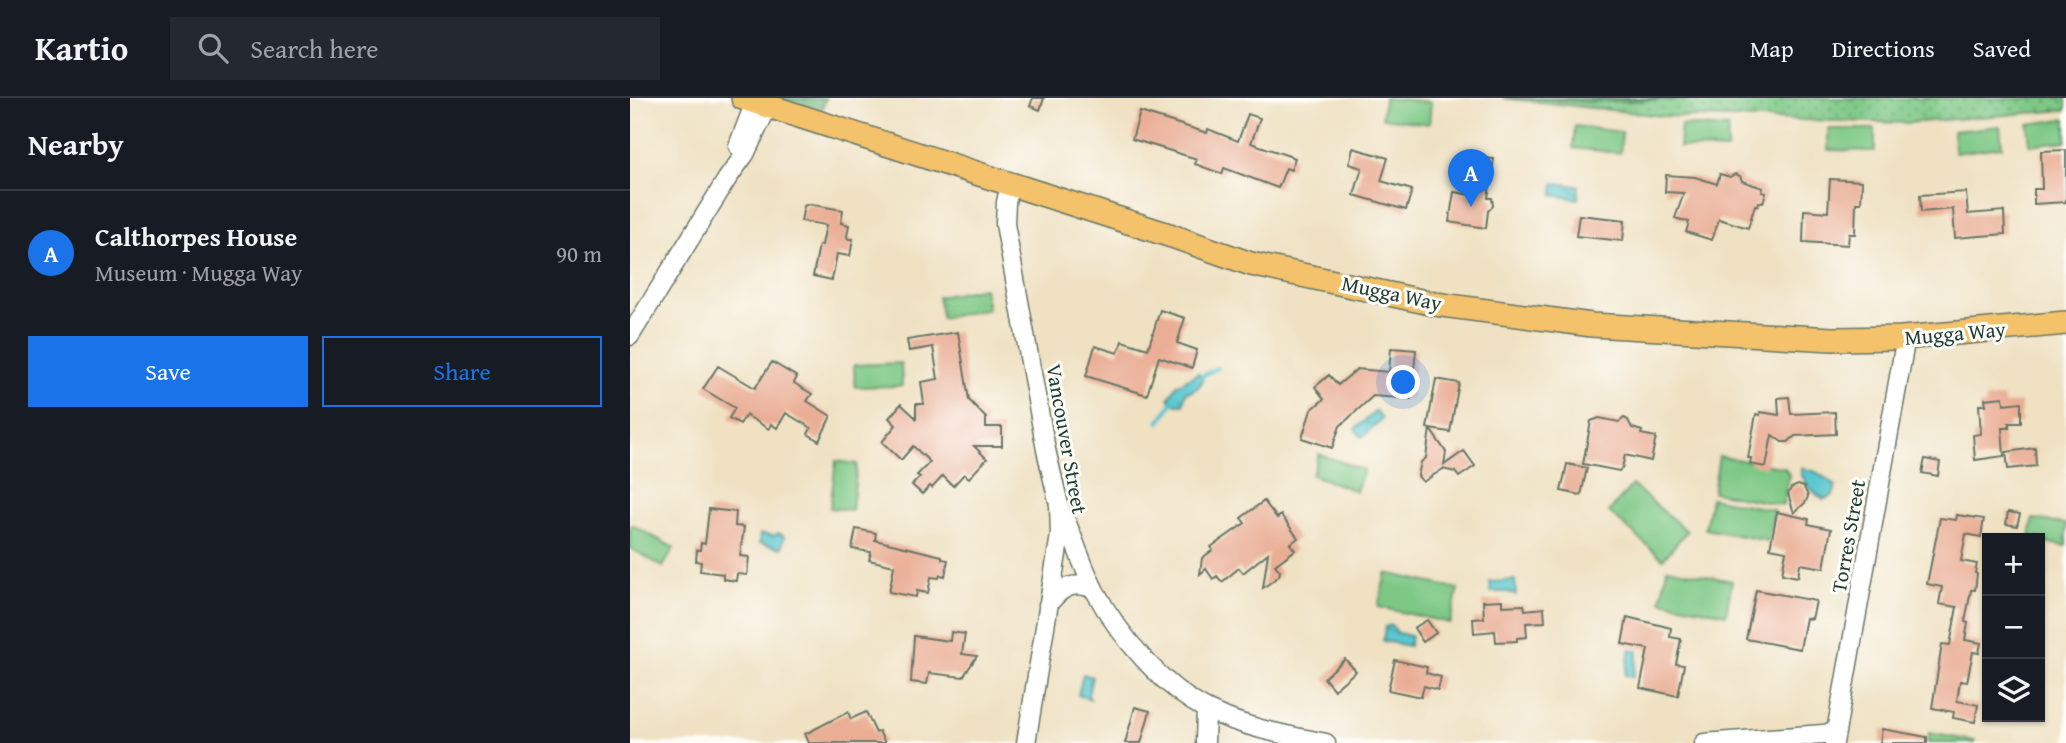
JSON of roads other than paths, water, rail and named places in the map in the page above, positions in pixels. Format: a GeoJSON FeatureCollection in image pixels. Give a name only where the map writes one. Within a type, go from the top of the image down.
{"type":"FeatureCollection","features":[{"type":"Feature","properties":{"kind":"main road","name":"Mugga Way"},"geometry":{"type":"LineString","coordinates":[[755,102],[1251,264],[1435,303],[1592,325],[1832,339],[1906,337],[2066,323]]}},
{"type":"Feature","properties":{"kind":"street"},"geometry":{"type":"LineString","coordinates":[[630,336],[727,179],[755,102]]}},
{"type":"Feature","properties":{"kind":"street","name":"Vancouver Street"},"geometry":{"type":"LineString","coordinates":[[1010,185],[1005,224],[1046,450],[1059,505],[1059,535],[1026,743]]}},
{"type":"Feature","properties":{"kind":"street","name":"Torres Street"},"geometry":{"type":"LineString","coordinates":[[1835,738],[1906,337]]}},
{"type":"Feature","properties":{"kind":"street"},"geometry":{"type":"LineString","coordinates":[[1059,505],[1094,589],[1142,658],[1176,688],[1206,709],[1244,724],[1326,743]]}},
{"type":"Feature","properties":{"kind":"street"},"geometry":{"type":"LineString","coordinates":[[1048,605],[1057,592],[1064,588],[1081,585],[1094,589]]}},
{"type":"Feature","properties":{"kind":"street"},"geometry":{"type":"LineString","coordinates":[[1205,743],[1206,709]]}},
{"type":"Feature","properties":{"kind":"street"},"geometry":{"type":"LineString","coordinates":[[1704,743],[1835,738]]}},
{"type":"Feature","properties":{"kind":"water"},"geometry":{"type":"Polygon","coordinates":[[[1554,183],[1579,186],[1578,199],[1553,195],[1554,183]]]}},
{"type":"Feature","properties":{"kind":"water"},"geometry":{"type":"Polygon","coordinates":[[[1198,373],[1203,378],[1199,386],[1186,392],[1183,404],[1173,404],[1169,398],[1177,385],[1198,373]]]}},
{"type":"Feature","properties":{"kind":"water"},"geometry":{"type":"Polygon","coordinates":[[[1376,411],[1382,419],[1362,437],[1355,429],[1376,411]]]}},
{"type":"Feature","properties":{"kind":"water"},"geometry":{"type":"Polygon","coordinates":[[[1802,468],[1816,472],[1836,486],[1833,495],[1823,500],[1809,487],[1802,476],[1802,468]]]}},
{"type":"Feature","properties":{"kind":"water"},"geometry":{"type":"Polygon","coordinates":[[[778,533],[784,536],[782,548],[759,543],[760,534],[775,536],[778,533]]]}},
{"type":"Feature","properties":{"kind":"water"},"geometry":{"type":"Polygon","coordinates":[[[1515,580],[1516,595],[1491,592],[1490,582],[1515,580]]]}},
{"type":"Feature","properties":{"kind":"water"},"geometry":{"type":"Polygon","coordinates":[[[1391,625],[1398,633],[1411,636],[1409,646],[1383,641],[1385,627],[1391,625]]]}},
{"type":"Feature","properties":{"kind":"water"},"geometry":{"type":"Polygon","coordinates":[[[1630,649],[1638,651],[1633,677],[1625,675],[1630,649]]]}},
{"type":"Feature","properties":{"kind":"water"},"geometry":{"type":"Polygon","coordinates":[[[1083,674],[1092,677],[1088,695],[1090,699],[1078,695],[1083,674]]]}},
{"type":"Feature","properties":{"kind":"waterway"},"geometry":{"type":"LineString","coordinates":[[1202,376],[1217,368]]}},
{"type":"Feature","properties":{"kind":"waterway"},"geometry":{"type":"LineString","coordinates":[[1159,422],[1172,403]]}},
{"type":"Feature","properties":{"kind":"place","name":"Calthorpes House"},"geometry":{"type":"Point","coordinates":[1471,207]}}]}
